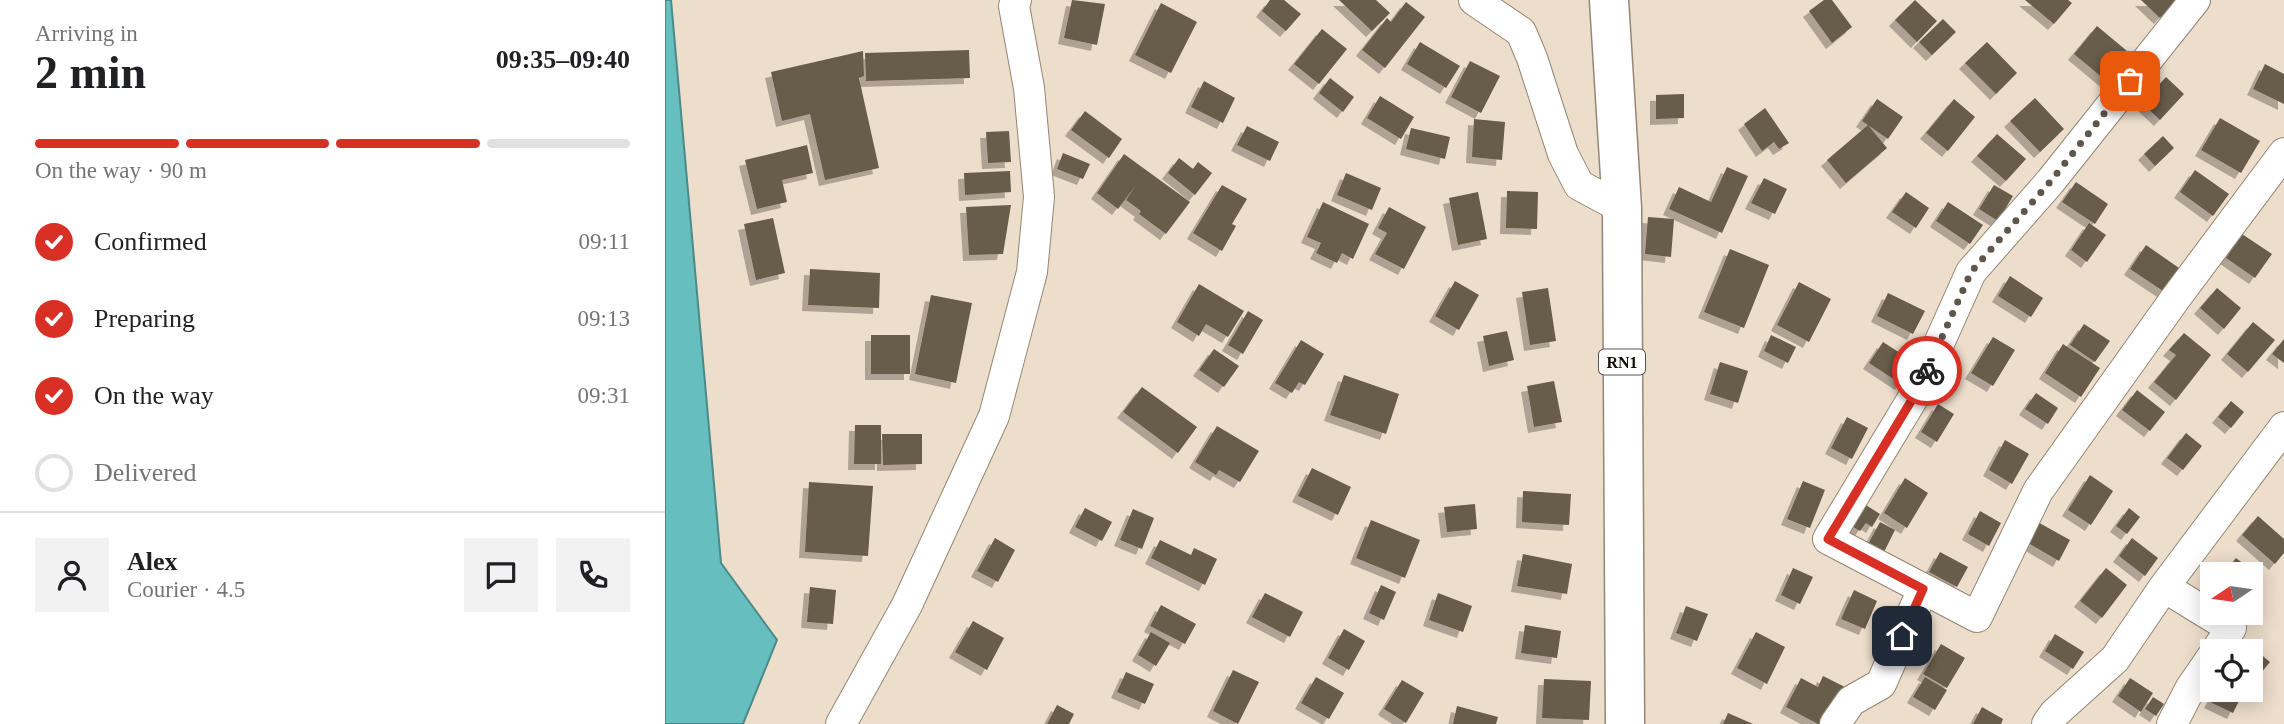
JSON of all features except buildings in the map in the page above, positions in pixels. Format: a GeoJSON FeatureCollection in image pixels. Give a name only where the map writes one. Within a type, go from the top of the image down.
{"type":"FeatureCollection","features":[{"type":"Feature","properties":{"kind":"highway","name":"RN1"},"geometry":{"type":"LineString","coordinates":[[1609,0],[1622,208],[1625,724]]}},
{"type":"Feature","properties":{"kind":"street"},"geometry":{"type":"LineString","coordinates":[[841,724],[907,605],[994,416],[1032,271],[1039,197],[1029,88],[1014,6],[1016,0]]}},
{"type":"Feature","properties":{"kind":"street"},"geometry":{"type":"LineString","coordinates":[[1474,0],[1521,32],[1563,154],[1579,185],[1622,208]]}},
{"type":"Feature","properties":{"kind":"street"},"geometry":{"type":"LineString","coordinates":[[2195,0],[2050,182],[1971,272],[1919,388],[1828,539],[1977,617],[2038,491],[2175,299],[2284,153]]}},
{"type":"Feature","properties":{"kind":"street"},"geometry":{"type":"LineString","coordinates":[[2047,724],[2054,714],[2115,659],[2164,587],[2284,427]]}},
{"type":"Feature","properties":{"kind":"street"},"geometry":{"type":"LineString","coordinates":[[2164,587],[2231,628],[2224,639]]}},
{"type":"Feature","properties":{"kind":"street"},"geometry":{"type":"LineString","coordinates":[[1835,724],[1851,701],[1881,684],[1923,589]]}},
{"type":"Feature","properties":{"kind":"street"},"geometry":{"type":"LineString","coordinates":[[2172,724],[2200,674]]}},
{"type":"Feature","properties":{"kind":"water"},"geometry":{"type":"Polygon","coordinates":[[[665,0],[671,0],[721,563],[777,640],[743,724],[665,724],[665,0]]]}},
{"type":"Feature","properties":{"kind":"way so far"},"geometry":{"type":"LineString","coordinates":[[1927,371],[1971,272],[2050,182],[2130,81]]}},
{"type":"Feature","properties":{"kind":"route"},"geometry":{"type":"LineString","coordinates":[[1902,636],[1923,589],[1828,539],[1927,371]]}}]}
